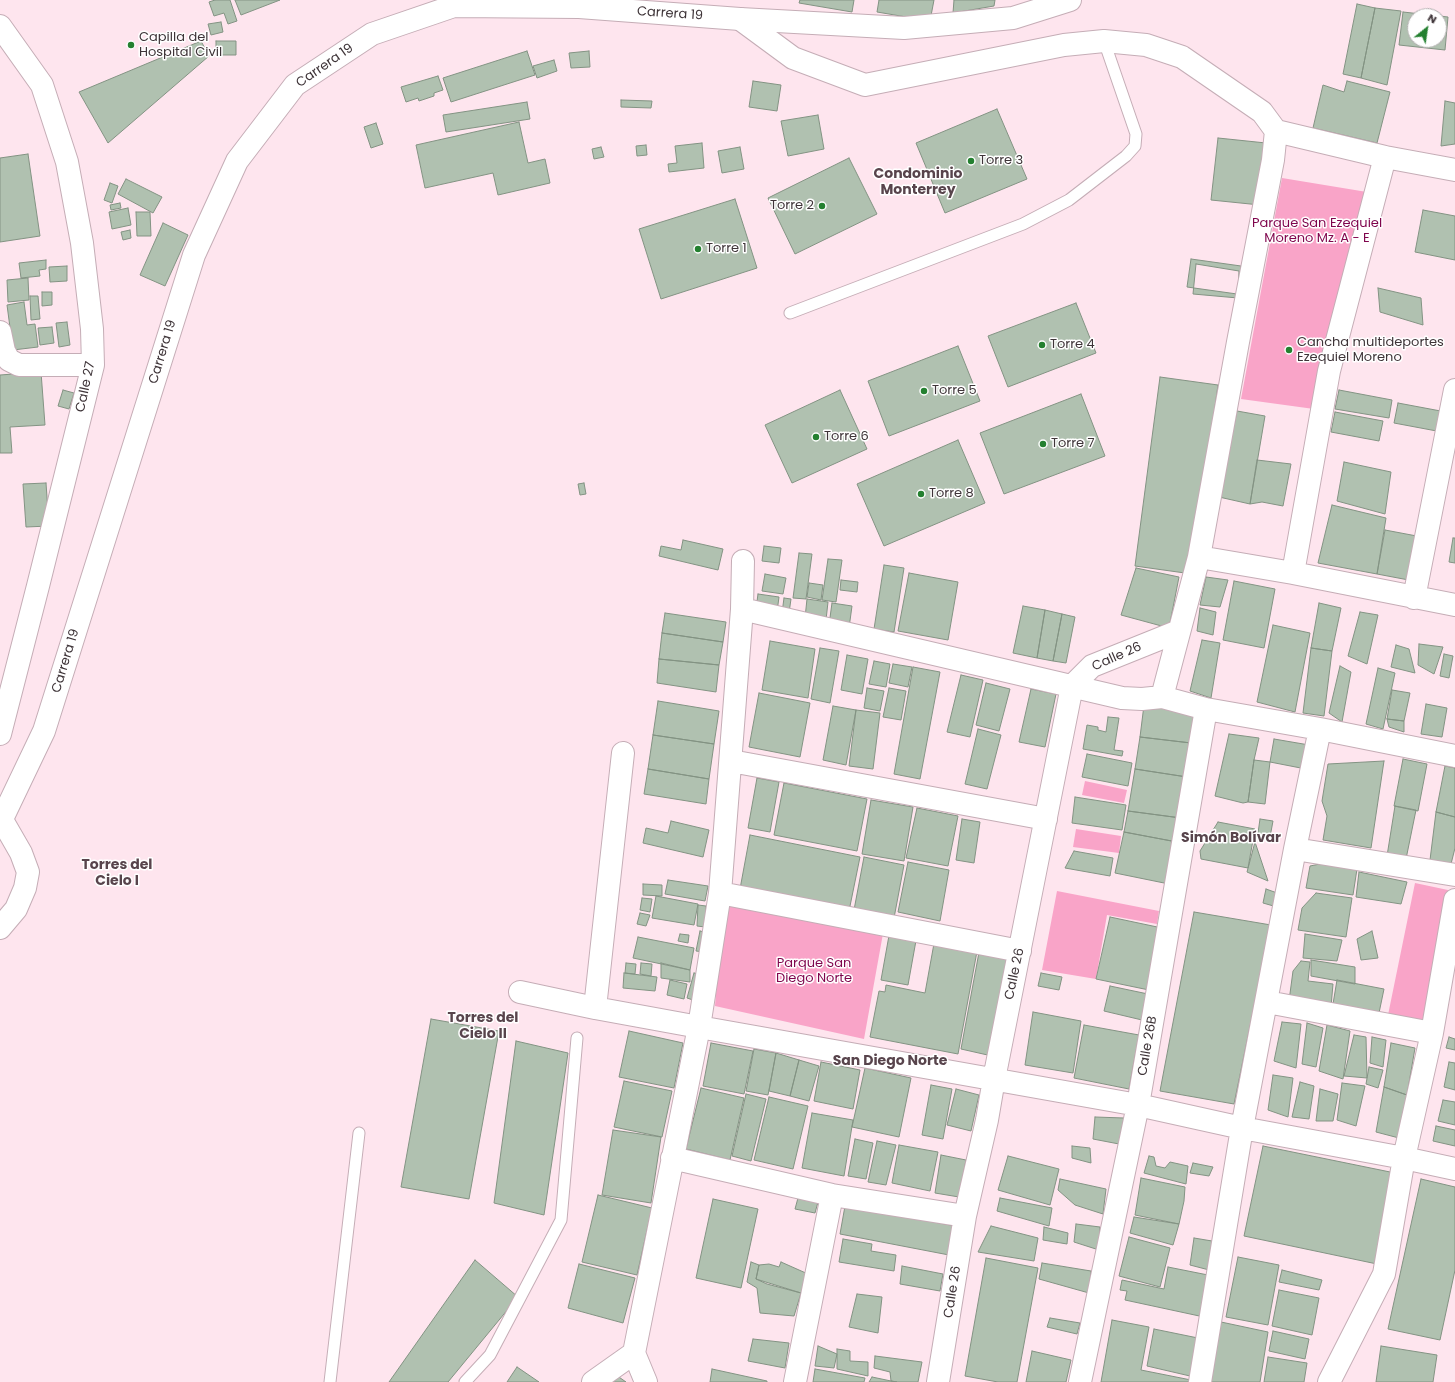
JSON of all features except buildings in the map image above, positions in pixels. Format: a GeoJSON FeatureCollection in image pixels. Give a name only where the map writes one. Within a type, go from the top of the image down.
{"type":"FeatureCollection","features":[{"type":"Feature","properties":{"kind":"street","name":"Carrera 19"},"geometry":{"type":"LineString","coordinates":[[1,822],[44,731],[194,255],[237,161],[295,85],[372,34],[454,6],[579,7],[740,19],[904,28],[1013,18],[1070,0]]}},
{"type":"Feature","properties":{"kind":"street"},"geometry":{"type":"LineString","coordinates":[[740,19],[793,58],[865,85],[1064,45],[1104,41],[1146,45],[1182,57],[1262,112],[1276,131],[1385,157],[1455,170]]}},
{"type":"Feature","properties":{"kind":"street","name":"Calle 27"},"geometry":{"type":"LineString","coordinates":[[0,26],[42,85],[67,162],[82,243],[92,329],[93,365],[0,734]]}},
{"type":"Feature","properties":{"kind":"street"},"geometry":{"type":"LineString","coordinates":[[1162,697],[1199,557],[1273,160],[1276,131]]}},
{"type":"Feature","properties":{"kind":"street"},"geometry":{"type":"LineString","coordinates":[[1293,573],[1329,371],[1385,157]]}},
{"type":"Feature","properties":{"kind":"street"},"geometry":{"type":"LineString","coordinates":[[0,332],[4,351],[9,360],[19,365],[93,365]]}},
{"type":"Feature","properties":{"kind":"street"},"geometry":{"type":"LineString","coordinates":[[1414,598],[1449,459],[1455,390]]}},
{"type":"Feature","properties":{"kind":"street"},"geometry":{"type":"LineString","coordinates":[[1199,557],[1293,573],[1455,605]]}},
{"type":"Feature","properties":{"kind":"street"},"geometry":{"type":"LineString","coordinates":[[646,1382],[634,1352],[699,1027],[720,893],[742,609],[743,561]]}},
{"type":"Feature","properties":{"kind":"street"},"geometry":{"type":"LineString","coordinates":[[742,609],[1122,698],[1142,699],[1162,697],[1206,709],[1454,750]]}},
{"type":"Feature","properties":{"kind":"street","name":"Calle 26"},"geometry":{"type":"LineString","coordinates":[[938,1382],[966,1216],[987,1120],[1072,686],[1092,666],[1179,631]]}},
{"type":"Feature","properties":{"kind":"street","name":"Calle 26B"},"geometry":{"type":"LineString","coordinates":[[1080,1382],[1138,1105],[1206,709]]}},
{"type":"Feature","properties":{"kind":"street"},"geometry":{"type":"LineString","coordinates":[[1200,1382],[1242,1128],[1295,849],[1320,729]]}},
{"type":"Feature","properties":{"kind":"street"},"geometry":{"type":"LineString","coordinates":[[595,1008],[623,753]]}},
{"type":"Feature","properties":{"kind":"street"},"geometry":{"type":"LineString","coordinates":[[731,761],[1046,819]]}},
{"type":"Feature","properties":{"kind":"street"},"geometry":{"type":"LineString","coordinates":[[0,928],[16,909],[25,888],[28,872],[21,853],[1,822]]}},
{"type":"Feature","properties":{"kind":"street"},"geometry":{"type":"LineString","coordinates":[[1295,849],[1455,875]]}},
{"type":"Feature","properties":{"kind":"street"},"geometry":{"type":"LineString","coordinates":[[720,893],[1020,951]]}},
{"type":"Feature","properties":{"kind":"street"},"geometry":{"type":"LineString","coordinates":[[1329,1382],[1384,1274],[1404,1158],[1432,1034],[1455,900]]}},
{"type":"Feature","properties":{"kind":"street"},"geometry":{"type":"LineString","coordinates":[[520,992],[595,1008],[1138,1105],[1242,1128],[1455,1169]]}},
{"type":"Feature","properties":{"kind":"street"},"geometry":{"type":"LineString","coordinates":[[1267,1002],[1432,1034]]}},
{"type":"Feature","properties":{"kind":"street"},"geometry":{"type":"LineString","coordinates":[[672,1158],[832,1195],[966,1216]]}},
{"type":"Feature","properties":{"kind":"street"},"geometry":{"type":"LineString","coordinates":[[795,1382],[832,1195]]}},
{"type":"Feature","properties":{"kind":"street"},"geometry":{"type":"LineString","coordinates":[[593,1382],[634,1352]]}},
{"type":"Feature","properties":{"kind":"lane"},"geometry":{"type":"LineString","coordinates":[[790,313],[1023,224],[1069,200],[1126,156],[1135,146],[1136,134],[1104,41]]}},
{"type":"Feature","properties":{"kind":"lane"},"geometry":{"type":"LineString","coordinates":[[465,1382],[490,1355],[561,1220],[576,1038]]}},
{"type":"Feature","properties":{"kind":"lane"},"geometry":{"type":"LineString","coordinates":[[330,1382],[359,1133]]}},
{"type":"Feature","properties":{"kind":"green space","name":"Parque San Ezequiel Moreno Mz. A - E"},"geometry":{"type":"Polygon","coordinates":[[[1282,178],[1373,193],[1314,409],[1241,399],[1282,178]]]}},
{"type":"Feature","properties":{"kind":"green space"},"geometry":{"type":"Polygon","coordinates":[[[1085,781],[1127,790],[1124,803],[1082,795],[1085,781]]]}},
{"type":"Feature","properties":{"kind":"green space"},"geometry":{"type":"Polygon","coordinates":[[[1076,829],[1121,836],[1119,853],[1073,847],[1076,829]]]}},
{"type":"Feature","properties":{"kind":"green space"},"geometry":{"type":"Polygon","coordinates":[[[1415,883],[1448,890],[1425,1021],[1388,1015],[1415,883]]]}},
{"type":"Feature","properties":{"kind":"green space"},"geometry":{"type":"Polygon","coordinates":[[[1057,891],[1159,911],[1157,924],[1107,915],[1096,979],[1042,970],[1057,891]]]}},
{"type":"Feature","properties":{"kind":"green space","name":"Parque San Diego Norte"},"geometry":{"type":"Polygon","coordinates":[[[724,898],[884,928],[864,1039],[715,1006],[724,898]]]}},
{"type":"Feature","properties":{"kind":"place","name":"Capilla del Hospital Civil"},"geometry":{"type":"Point","coordinates":[131,45]}},
{"type":"Feature","properties":{"kind":"place","name":"Torre 3"},"geometry":{"type":"Point","coordinates":[971,161]}},
{"type":"Feature","properties":{"kind":"place","name":"Torre 2"},"geometry":{"type":"Point","coordinates":[822,206]}},
{"type":"Feature","properties":{"kind":"place","name":"Torre 1"},"geometry":{"type":"Point","coordinates":[698,249]}},
{"type":"Feature","properties":{"kind":"place","name":"Torre 4"},"geometry":{"type":"Point","coordinates":[1042,345]}},
{"type":"Feature","properties":{"kind":"place","name":"Cancha multideportes Ezequiel Moreno"},"geometry":{"type":"Point","coordinates":[1289,350]}},
{"type":"Feature","properties":{"kind":"place","name":"Torre 5"},"geometry":{"type":"Point","coordinates":[924,391]}},
{"type":"Feature","properties":{"kind":"place","name":"Torre 6"},"geometry":{"type":"Point","coordinates":[816,437]}},
{"type":"Feature","properties":{"kind":"place","name":"Torre 7"},"geometry":{"type":"Point","coordinates":[1043,444]}},
{"type":"Feature","properties":{"kind":"place","name":"Torre 8"},"geometry":{"type":"Point","coordinates":[921,494]}},
{"type":"Feature","properties":{"kind":"district","name":"Condominio Monterrey"},"geometry":{"type":"Point","coordinates":[918,182]}},
{"type":"Feature","properties":{"kind":"district","name":"Simón Bolívar"},"geometry":{"type":"Point","coordinates":[1231,838]}},
{"type":"Feature","properties":{"kind":"district","name":"Torres del Cielo I"},"geometry":{"type":"Point","coordinates":[117,874]}},
{"type":"Feature","properties":{"kind":"district","name":"Torres del Cielo II"},"geometry":{"type":"Point","coordinates":[483,1026]}},
{"type":"Feature","properties":{"kind":"district","name":"San Diego Norte"},"geometry":{"type":"Point","coordinates":[890,1061]}}]}
